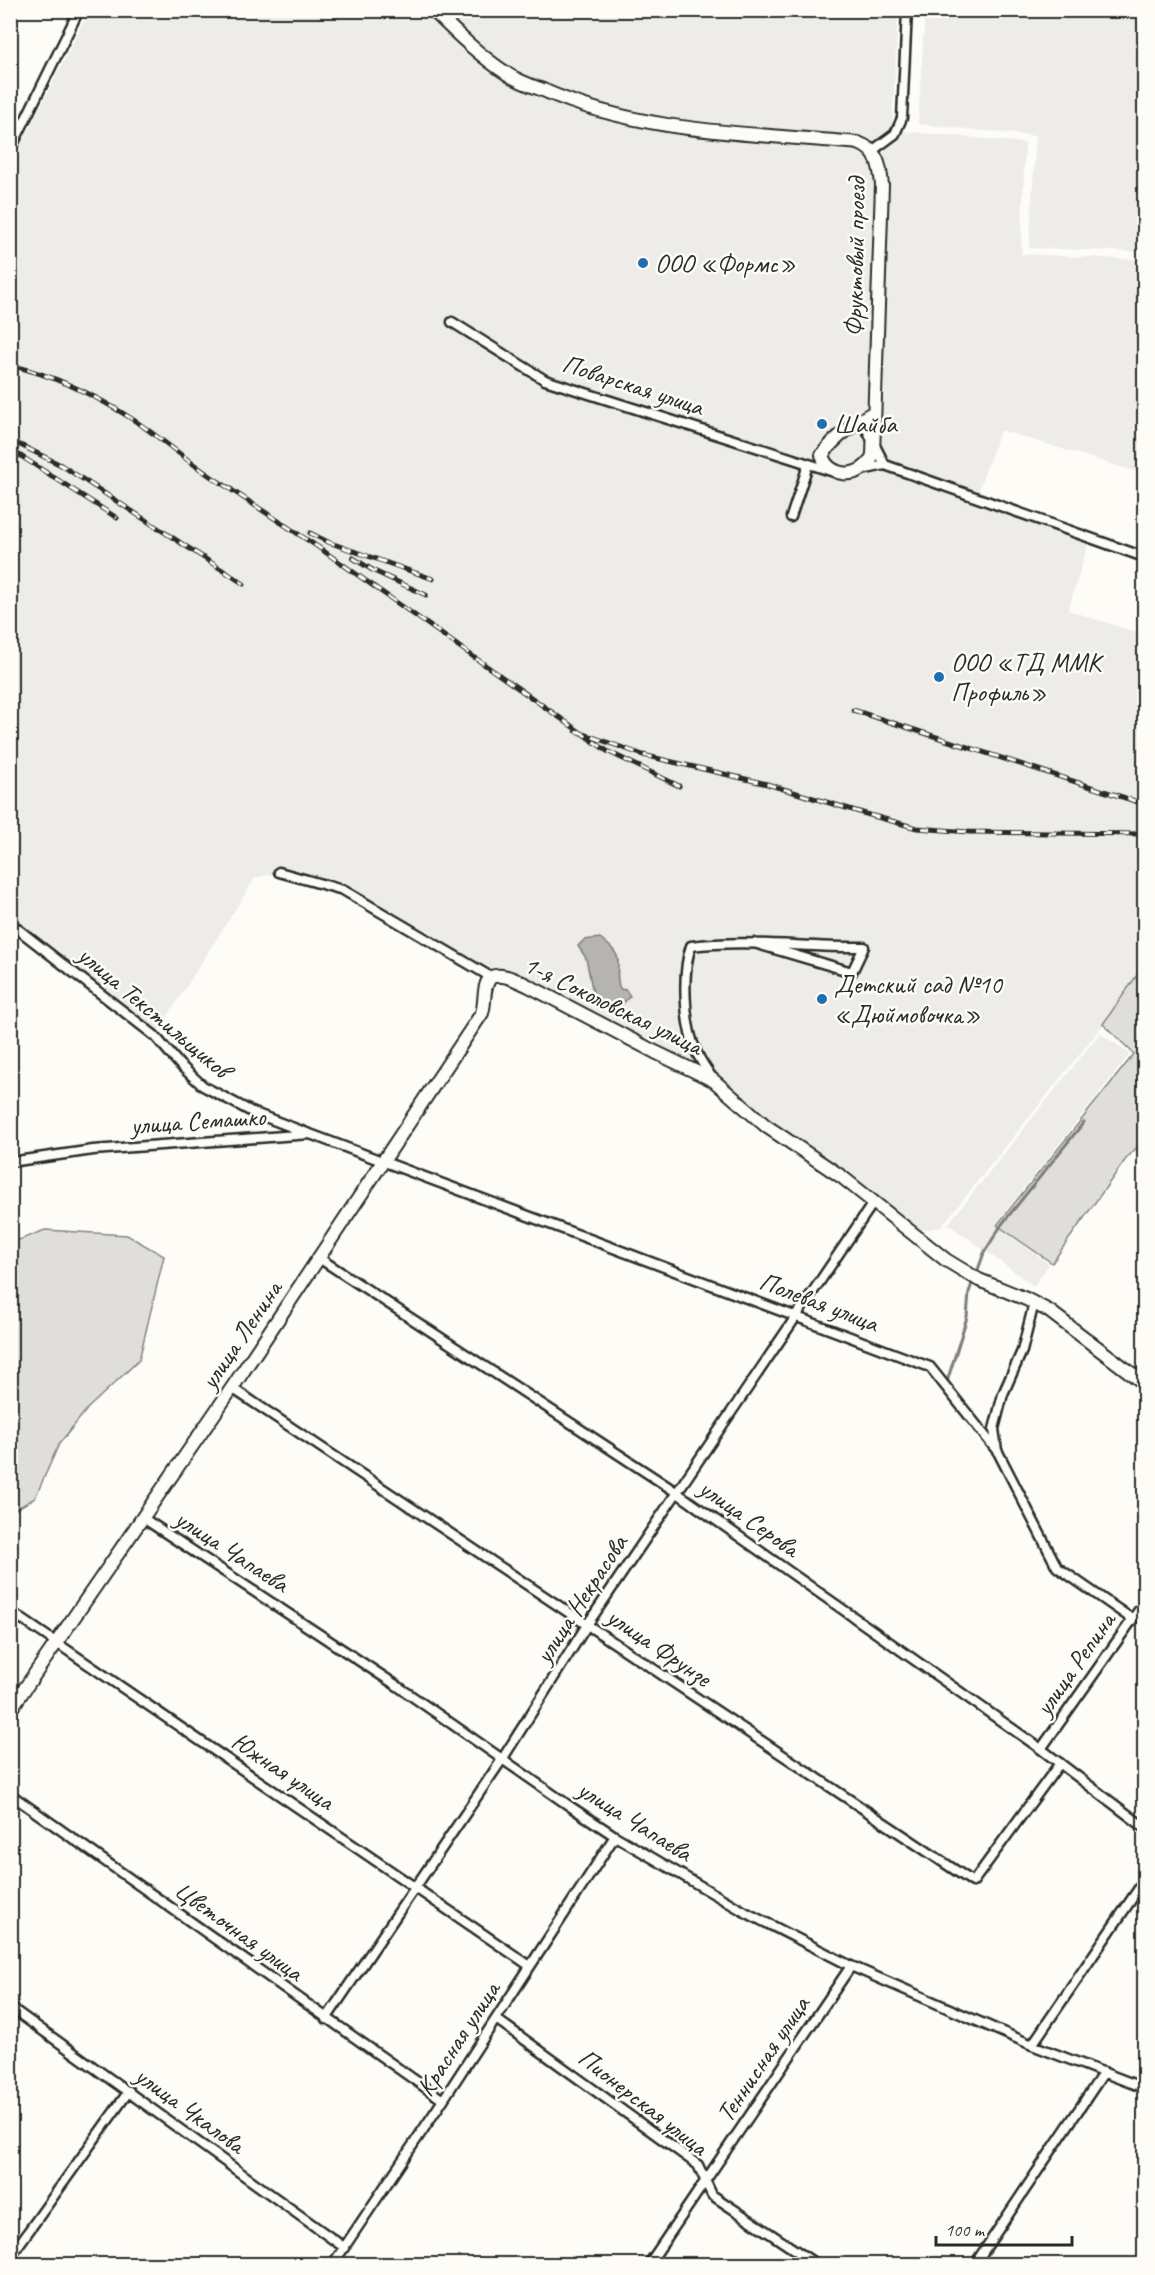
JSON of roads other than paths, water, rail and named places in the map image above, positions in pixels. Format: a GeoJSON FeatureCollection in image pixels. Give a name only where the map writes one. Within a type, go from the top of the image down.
{"type":"FeatureCollection","features":[{"type":"Feature","properties":{"kind":"street"},"geometry":{"type":"LineString","coordinates":[[10,151],[79,10]]}},
{"type":"Feature","properties":{"kind":"street"},"geometry":{"type":"LineString","coordinates":[[433,10],[466,44],[511,76],[590,109],[626,118],[688,127],[858,143],[872,151]]}},
{"type":"Feature","properties":{"kind":"street","name":"Фруктовый проезд"},"geometry":{"type":"LineString","coordinates":[[874,443],[882,185],[880,168],[872,151],[895,134],[902,118],[907,10]]}},
{"type":"Feature","properties":{"kind":"street","name":"Поварская улица"},"geometry":{"type":"LineString","coordinates":[[452,322],[545,380],[834,471]]}},
{"type":"Feature","properties":{"kind":"street"},"geometry":{"type":"LineString","coordinates":[[791,517],[810,465],[836,438],[874,412]]}},
{"type":"Feature","properties":{"kind":"street"},"geometry":{"type":"LineString","coordinates":[[857,422],[867,430],[885,465]]}},
{"type":"Feature","properties":{"kind":"street"},"geometry":{"type":"LineString","coordinates":[[862,470],[870,462],[874,443]]}},
{"type":"Feature","properties":{"kind":"street"},"geometry":{"type":"LineString","coordinates":[[822,455],[826,466],[834,471],[853,473],[885,465],[1144,557]]}},
{"type":"Feature","properties":{"kind":"street","name":"1-я Соколовская улица"},"geometry":{"type":"LineString","coordinates":[[279,872],[343,890],[490,977],[498,975],[508,977],[527,985],[713,1080],[766,1126],[842,1178],[946,1260],[976,1278],[1034,1303],[1058,1317],[1144,1383]]}},
{"type":"Feature","properties":{"kind":"street","name":"улица Текстильщиков"},"geometry":{"type":"LineString","coordinates":[[10,923],[155,1036],[180,1065],[203,1086],[252,1112],[310,1134]]}},
{"type":"Feature","properties":{"kind":"street"},"geometry":{"type":"LineString","coordinates":[[713,1080],[696,1052],[689,1030],[686,960],[691,946],[714,943],[754,943],[823,948],[864,947],[852,972],[754,943]]}},
{"type":"Feature","properties":{"kind":"street","name":"улица Ленина"},"geometry":{"type":"LineString","coordinates":[[10,1710],[59,1643],[232,1388],[482,1013],[485,986],[490,977]]}},
{"type":"Feature","properties":{"kind":"street","name":"улица Семашко"},"geometry":{"type":"LineString","coordinates":[[10,1162],[93,1150],[310,1134],[383,1162]]}},
{"type":"Feature","properties":{"kind":"street","name":"Полевая улица"},"geometry":{"type":"LineString","coordinates":[[383,1162],[930,1367],[998,1452],[1057,1567],[1128,1624]]}},
{"type":"Feature","properties":{"kind":"street","name":"улица Некрасова"},"geometry":{"type":"LineString","coordinates":[[326,2019],[414,1886],[503,1758],[587,1624],[873,1203]]}},
{"type":"Feature","properties":{"kind":"street","name":"улица Серова"},"geometry":{"type":"LineString","coordinates":[[319,1258],[676,1492],[1041,1749],[1144,1827]]}},
{"type":"Feature","properties":{"kind":"street"},"geometry":{"type":"LineString","coordinates":[[998,1452],[994,1429],[1003,1394],[1022,1351],[1034,1303]]}},
{"type":"Feature","properties":{"kind":"street","name":"улица Фрунзе"},"geometry":{"type":"LineString","coordinates":[[232,1388],[973,1882],[1060,1763]]}},
{"type":"Feature","properties":{"kind":"street","name":"улица Чапаева"},"geometry":{"type":"LineString","coordinates":[[143,1518],[396,1685],[615,1836],[745,1912],[851,1966],[1032,2045],[1144,2088]]}},
{"type":"Feature","properties":{"kind":"street","name":"улица Репина"},"geometry":{"type":"LineString","coordinates":[[1041,1749],[1144,1603]]}},
{"type":"Feature","properties":{"kind":"street","name":"Южная улица"},"geometry":{"type":"LineString","coordinates":[[10,1611],[530,1966]]}},
{"type":"Feature","properties":{"kind":"street","name":"Цветочная улица"},"geometry":{"type":"LineString","coordinates":[[10,1794],[443,2100]]}},
{"type":"Feature","properties":{"kind":"street","name":"Красная улица"},"geometry":{"type":"LineString","coordinates":[[333,2265],[615,1836]]}},
{"type":"Feature","properties":{"kind":"street"},"geometry":{"type":"LineString","coordinates":[[1032,2045],[1144,1881]]}},
{"type":"Feature","properties":{"kind":"street","name":"Теннисная улица"},"geometry":{"type":"LineString","coordinates":[[649,2265],[851,1966]]}},
{"type":"Feature","properties":{"kind":"street","name":"улица Чкалова"},"geometry":{"type":"LineString","coordinates":[[10,2007],[345,2248]]}},
{"type":"Feature","properties":{"kind":"street","name":"Пионерская улица"},"geometry":{"type":"LineString","coordinates":[[496,2019],[698,2165],[712,2195],[816,2265]]}},
{"type":"Feature","properties":{"kind":"street"},"geometry":{"type":"LineString","coordinates":[[975,2265],[1104,2072]]}},
{"type":"Feature","properties":{"kind":"street"},"geometry":{"type":"LineString","coordinates":[[10,2258],[129,2091]]}},
{"type":"Feature","properties":{"kind":"waterway"},"geometry":{"type":"LineString","coordinates":[[976,1275],[984,1253],[1002,1224],[1084,1122]]}},
{"type":"Feature","properties":{"kind":"waterway"},"geometry":{"type":"LineString","coordinates":[[946,1385],[967,1317],[969,1292],[973,1281]]}},
{"type":"Feature","properties":{"kind":"railway"},"geometry":{"type":"LineString","coordinates":[[10,365],[57,380],[101,401],[142,426],[231,489]]}},
{"type":"Feature","properties":{"kind":"railway"},"geometry":{"type":"LineString","coordinates":[[10,440],[61,465],[244,584]]}},
{"type":"Feature","properties":{"kind":"railway"},"geometry":{"type":"LineString","coordinates":[[10,449],[117,518]]}},
{"type":"Feature","properties":{"kind":"railway"},"geometry":{"type":"LineString","coordinates":[[224,485],[318,547],[607,751],[679,786]]}},
{"type":"Feature","properties":{"kind":"railway"},"geometry":{"type":"LineString","coordinates":[[310,533],[328,542],[433,579]]}},
{"type":"Feature","properties":{"kind":"railway"},"geometry":{"type":"LineString","coordinates":[[353,558],[374,571],[426,595]]}},
{"type":"Feature","properties":{"kind":"railway"},"geometry":{"type":"LineString","coordinates":[[853,710],[1144,804]]}},
{"type":"Feature","properties":{"kind":"railway"},"geometry":{"type":"LineString","coordinates":[[576,731],[643,755],[767,784],[917,828],[969,832],[1144,834]]}},
{"type":"Feature","properties":{"kind":"place","name":"ООО «Формс»"},"geometry":{"type":"Point","coordinates":[643,263]}},
{"type":"Feature","properties":{"kind":"place","name":"Шайба"},"geometry":{"type":"Point","coordinates":[822,424]}},
{"type":"Feature","properties":{"kind":"place","name":"ООО «ТД ММК Профиль»"},"geometry":{"type":"Point","coordinates":[939,677]}},
{"type":"Feature","properties":{"kind":"place","name":"Детский сад №10 «Дюймовочка»"},"geometry":{"type":"Point","coordinates":[822,999]}}]}
